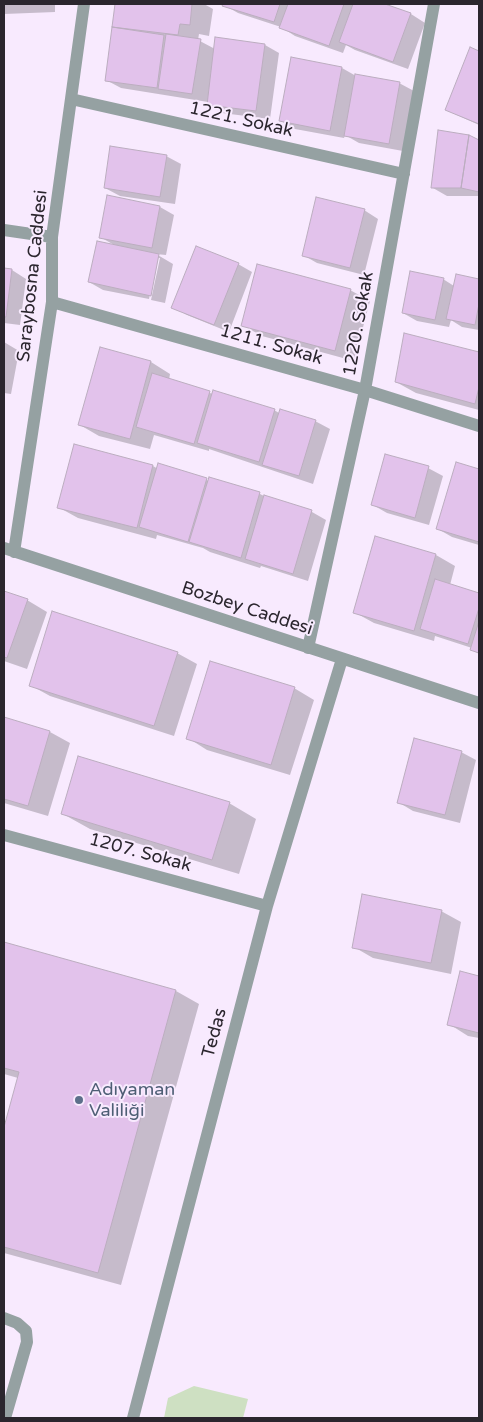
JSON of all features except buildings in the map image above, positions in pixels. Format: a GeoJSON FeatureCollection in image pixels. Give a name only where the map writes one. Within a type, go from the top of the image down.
{"type":"FeatureCollection","features":[{"type":"Feature","properties":{"kind":"street","name":"Saraybosna Caddesi"},"geometry":{"type":"LineString","coordinates":[[9,550],[52,302],[52,236],[84,4]]}},
{"type":"Feature","properties":{"kind":"street","name":"1220. Sokak"},"geometry":{"type":"LineString","coordinates":[[308,648],[365,390],[434,4]]}},
{"type":"Feature","properties":{"kind":"street","name":"1221. Sokak"},"geometry":{"type":"LineString","coordinates":[[71,99],[404,174]]}},
{"type":"Feature","properties":{"kind":"street"},"geometry":{"type":"LineString","coordinates":[[4,230],[52,236]]}},
{"type":"Feature","properties":{"kind":"street","name":"1211. Sokak"},"geometry":{"type":"LineString","coordinates":[[52,302],[365,390],[479,426]]}},
{"type":"Feature","properties":{"kind":"street","name":"Bozbey Caddesi"},"geometry":{"type":"LineString","coordinates":[[9,550],[479,703]]}},
{"type":"Feature","properties":{"kind":"street","name":"Tedas"},"geometry":{"type":"LineString","coordinates":[[132,1418],[267,906],[342,659]]}},
{"type":"Feature","properties":{"kind":"street","name":"1207. Sokak"},"geometry":{"type":"LineString","coordinates":[[4,835],[267,906]]}},
{"type":"Feature","properties":{"kind":"street"},"geometry":{"type":"LineString","coordinates":[[4,1318],[17,1323],[26,1331],[26,1342],[5,1418]]}},
{"type":"Feature","properties":{"kind":"green space"},"geometry":{"type":"Polygon","coordinates":[[[194,1386],[248,1399],[243,1418],[164,1418],[168,1398],[194,1386]]]}},
{"type":"Feature","properties":{"kind":"place","name":"Adıyaman Valiliği"},"geometry":{"type":"Point","coordinates":[79,1100]}}]}
